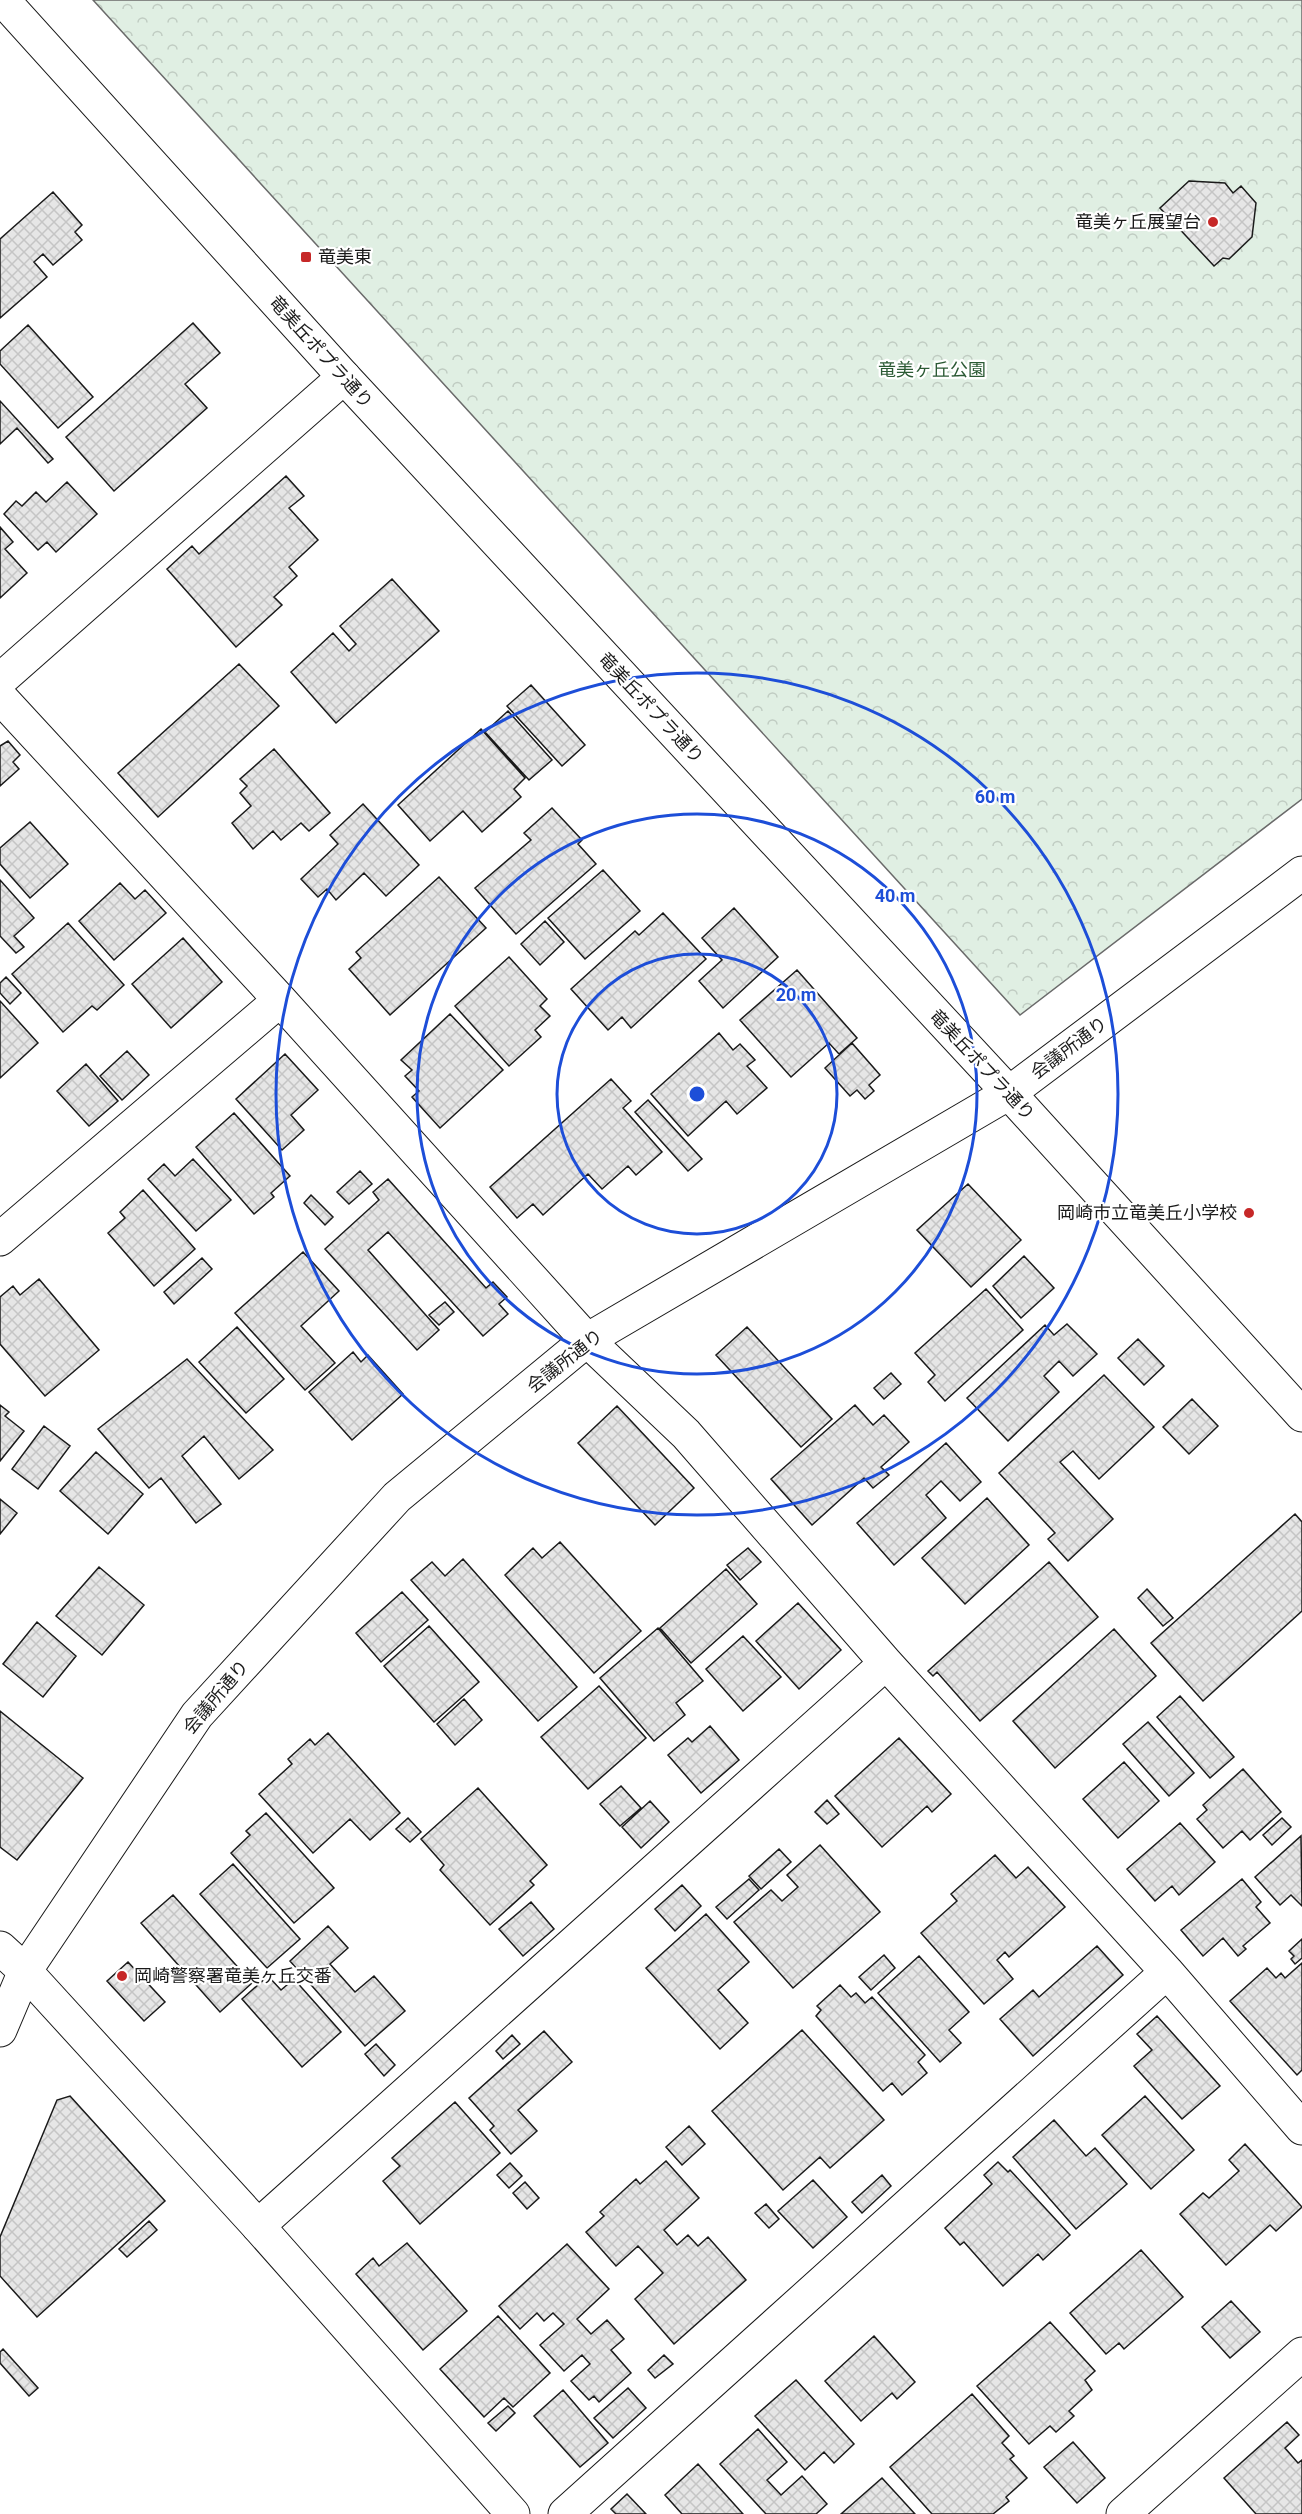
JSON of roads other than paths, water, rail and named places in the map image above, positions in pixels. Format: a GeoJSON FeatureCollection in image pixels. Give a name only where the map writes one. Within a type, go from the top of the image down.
{"type":"FeatureCollection","features":[{"type":"Feature","properties":{"kind":"street","name":"竜美丘ポプラ通り"},"geometry":{"type":"LineString","coordinates":[[3,0],[344,377],[1009,1093],[1302,1414]]}},
{"type":"Feature","properties":{"kind":"street"},"geometry":{"type":"LineString","coordinates":[[0,680],[344,377]]}},
{"type":"Feature","properties":{"kind":"street"},"geometry":{"type":"LineString","coordinates":[[0,697],[280,1000],[587,1340],[687,1434],[886,1663],[1167,1972],[1302,2128]]}},
{"type":"Feature","properties":{"kind":"street","name":"会議所通り"},"geometry":{"type":"LineString","coordinates":[[0,2030],[24,1971],[197,1715],[397,1497],[587,1340],[1009,1093],[1302,873]]}},
{"type":"Feature","properties":{"kind":"street"},"geometry":{"type":"LineString","coordinates":[[0,1239],[280,1000]]}},
{"type":"Feature","properties":{"kind":"street"},"geometry":{"type":"LineString","coordinates":[[258,2226],[886,1663]]}},
{"type":"Feature","properties":{"kind":"street"},"geometry":{"type":"LineString","coordinates":[[0,1948],[24,1971],[258,2226],[513,2514]]}},
{"type":"Feature","properties":{"kind":"street"},"geometry":{"type":"LineString","coordinates":[[565,2514],[1167,1972]]}},
{"type":"Feature","properties":{"kind":"street"},"geometry":{"type":"LineString","coordinates":[[1123,2514],[1302,2354]]}},
{"type":"Feature","properties":{"kind":"place","name":"竜美ヶ丘展望台"},"geometry":{"type":"Point","coordinates":[1213,222]}},
{"type":"Feature","properties":{"kind":"place","name":"竜美東"},"geometry":{"type":"Point","coordinates":[306,257]}},
{"type":"Feature","properties":{"kind":"place","name":"岡崎市立竜美丘小学校"},"geometry":{"type":"Point","coordinates":[1249,1213]}},
{"type":"Feature","properties":{"kind":"place","name":"岡崎警察署竜美ヶ丘交番"},"geometry":{"type":"Point","coordinates":[122,1976]}},
{"type":"Feature","properties":{"kind":"park label","name":"竜美ヶ丘公園"},"geometry":{"type":"Point","coordinates":[932,370]}}]}
